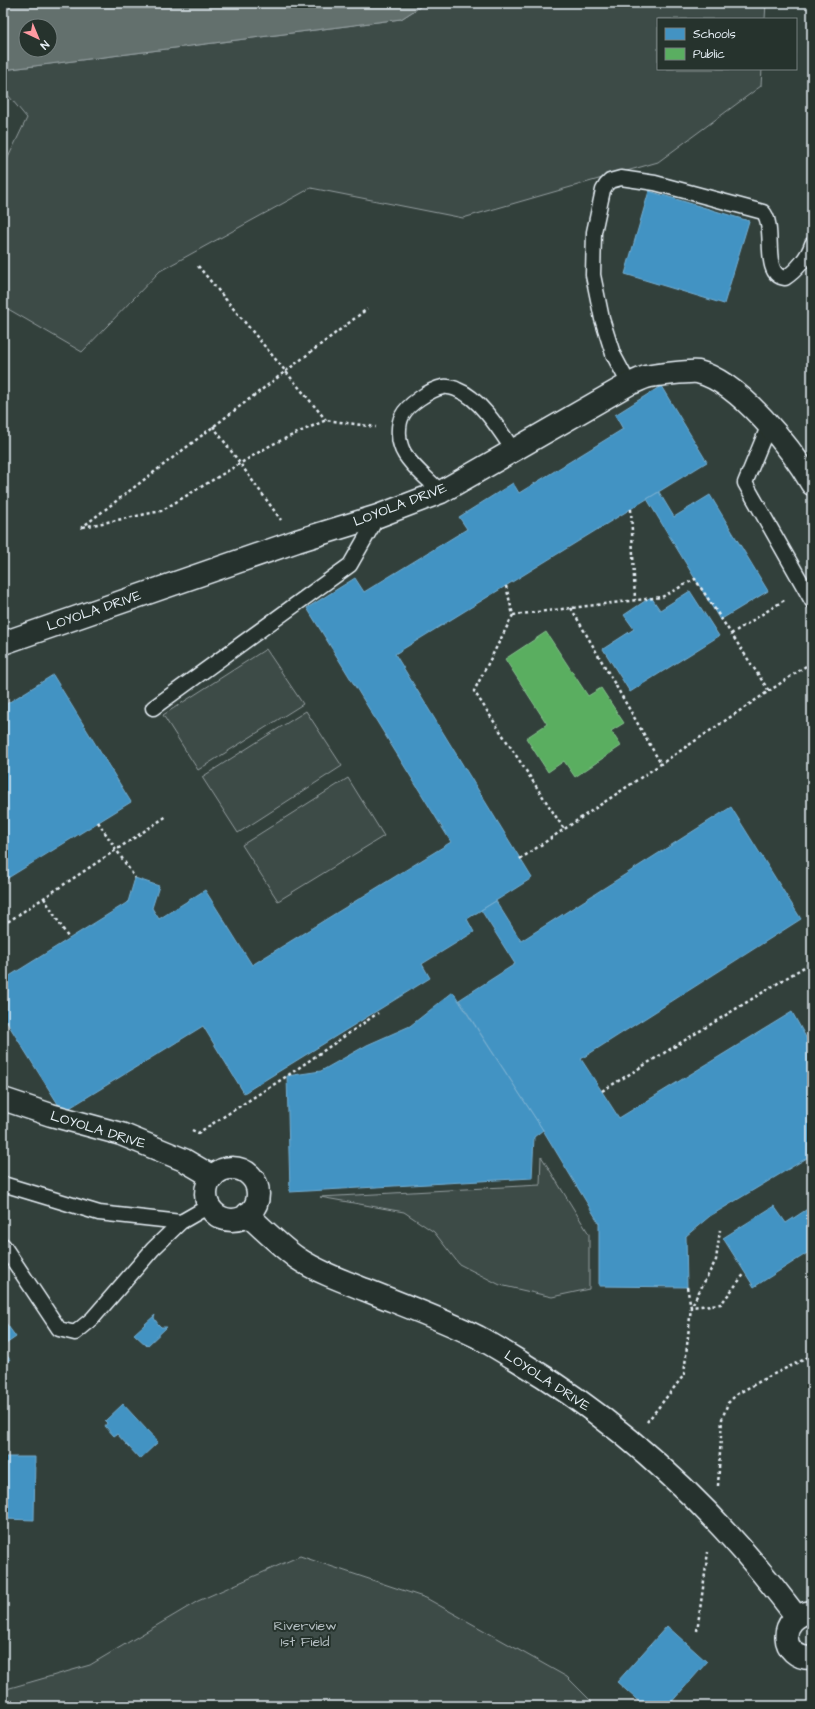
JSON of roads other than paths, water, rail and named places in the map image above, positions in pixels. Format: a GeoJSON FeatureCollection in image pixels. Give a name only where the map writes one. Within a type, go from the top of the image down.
{"type":"FeatureCollection","features":[{"type":"Feature","properties":{"kind":"street","name":"LOYOLA DRIVE"},"geometry":{"type":"LineString","coordinates":[[3,642],[296,541],[378,516],[440,492],[629,384],[647,377],[696,372],[720,382],[750,406],[805,471],[812,484]]}},
{"type":"Feature","properties":{"kind":"street","name":"LOYOLA DRIVE"},"geometry":{"type":"LineString","coordinates":[[3,1099],[51,1115],[121,1134],[184,1160],[212,1177]]}},
{"type":"Feature","properties":{"kind":"street"},"geometry":{"type":"LineString","coordinates":[[230,1168],[241,1169],[250,1175],[256,1183],[258,1193],[256,1203],[243,1218],[234,1220],[224,1219],[216,1215],[209,1206],[206,1196],[207,1185],[212,1177],[221,1170],[230,1168]]}},
{"type":"Feature","properties":{"kind":"street","name":"LOYOLA DRIVE"},"geometry":{"type":"LineString","coordinates":[[247,1214],[283,1248],[298,1258],[328,1274],[479,1337],[546,1377],[602,1417],[662,1468],[804,1614],[791,1621],[788,1628],[787,1642],[796,1654],[802,1657],[812,1658]]}},
{"type":"Feature","properties":{"kind":"lane"},"geometry":{"type":"LineString","coordinates":[[629,384],[612,354],[602,319],[593,275],[594,232],[603,190],[610,181],[621,178],[655,183],[763,212],[768,218],[771,263],[774,272],[778,277],[785,278],[798,266],[806,256],[812,244]]}},
{"type":"Feature","properties":{"kind":"lane"},"geometry":{"type":"LineString","coordinates":[[440,492],[405,456],[400,446],[399,430],[402,416],[410,406],[422,397],[444,386],[459,390],[484,410],[513,450]]}},
{"type":"Feature","properties":{"kind":"lane"},"geometry":{"type":"LineString","coordinates":[[768,427],[746,482],[812,601]]}},
{"type":"Feature","properties":{"kind":"lane"},"geometry":{"type":"LineString","coordinates":[[153,708],[350,564],[378,516]]}},
{"type":"Feature","properties":{"kind":"lane"},"geometry":{"type":"LineString","coordinates":[[3,1184],[99,1213],[181,1222]]}},
{"type":"Feature","properties":{"kind":"lane"},"geometry":{"type":"LineString","coordinates":[[3,1245],[59,1329],[75,1333],[92,1319],[153,1249],[181,1222],[209,1206]]}},
{"type":"Feature","properties":{"kind":"park label","name":"Riverview 1st Field"},"geometry":{"type":"Point","coordinates":[305,1634]}}]}
